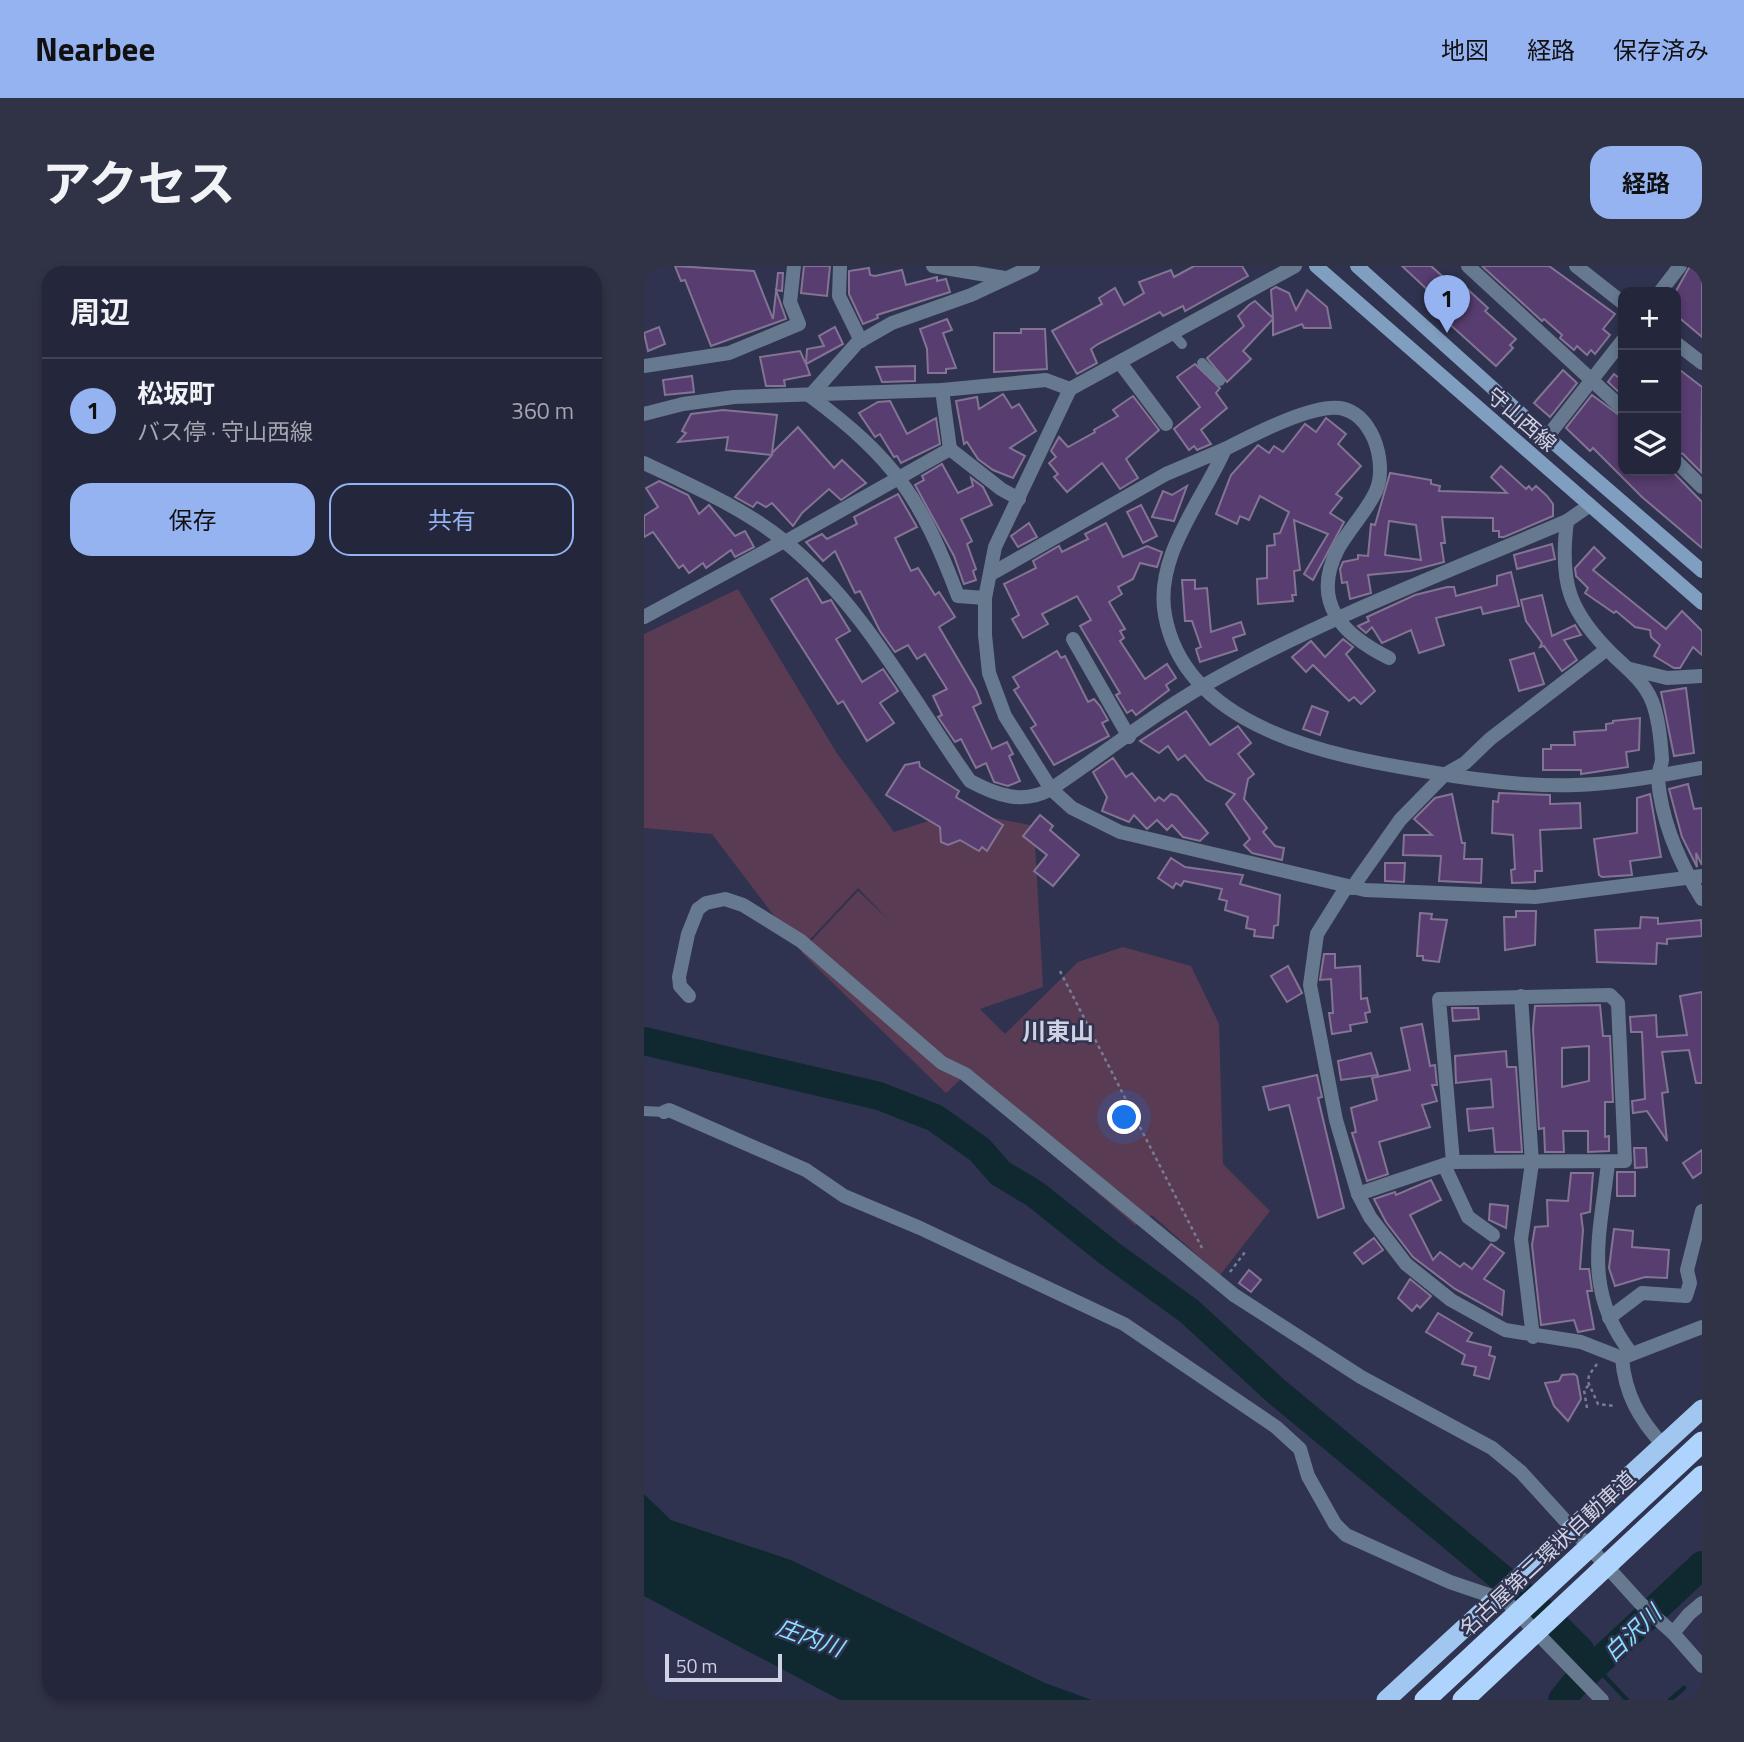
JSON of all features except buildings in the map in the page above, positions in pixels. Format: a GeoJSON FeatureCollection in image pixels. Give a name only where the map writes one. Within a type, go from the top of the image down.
{"type":"FeatureCollection","features":[{"type":"Feature","properties":{"kind":"highway"},"geometry":{"type":"LineString","coordinates":[[1386,1700],[1702,1409]]}},
{"type":"Feature","properties":{"kind":"highway","name":"名古屋第二環状自動車道"},"geometry":{"type":"LineString","coordinates":[[1425,1700],[1702,1443]]}},
{"type":"Feature","properties":{"kind":"highway"},"geometry":{"type":"LineString","coordinates":[[1463,1700],[1702,1476]]}},
{"type":"Feature","properties":{"kind":"main road","name":"守山西線"},"geometry":{"type":"LineString","coordinates":[[1316,266],[1702,603]]}},
{"type":"Feature","properties":{"kind":"main road","name":"守山西線"},"geometry":{"type":"LineString","coordinates":[[1357,266],[1547,437],[1702,570]]}},
{"type":"Feature","properties":{"kind":"street"},"geometry":{"type":"LineString","coordinates":[[644,366],[729,353],[799,324],[790,302],[793,266]]}},
{"type":"Feature","properties":{"kind":"street"},"geometry":{"type":"LineString","coordinates":[[840,266],[839,296],[862,341]]}},
{"type":"Feature","properties":{"kind":"street"},"geometry":{"type":"LineString","coordinates":[[933,266],[1005,278]]}},
{"type":"Feature","properties":{"kind":"street"},"geometry":{"type":"LineString","coordinates":[[810,396],[862,341],[892,323],[971,295],[1033,266]]}},
{"type":"Feature","properties":{"kind":"street"},"geometry":{"type":"LineString","coordinates":[[1295,266],[1178,339],[1070,390],[995,547],[985,598],[989,673],[1005,716],[1051,789],[1090,819],[1120,831],[1349,887],[1421,894],[1535,897],[1697,877]]}},
{"type":"Feature","properties":{"kind":"street"},"geometry":{"type":"LineString","coordinates":[[1468,266],[1618,404]]}},
{"type":"Feature","properties":{"kind":"street"},"geometry":{"type":"LineString","coordinates":[[1576,266],[1618,299]]}},
{"type":"Feature","properties":{"kind":"street"},"geometry":{"type":"LineString","coordinates":[[1664,287],[1680,266]]}},
{"type":"Feature","properties":{"kind":"street"},"geometry":{"type":"LineString","coordinates":[[1547,437],[1618,346]]}},
{"type":"Feature","properties":{"kind":"street"},"geometry":{"type":"LineString","coordinates":[[1681,347],[1702,363]]}},
{"type":"Feature","properties":{"kind":"street"},"geometry":{"type":"LineString","coordinates":[[1121,364],[1166,424]]}},
{"type":"Feature","properties":{"kind":"street"},"geometry":{"type":"LineString","coordinates":[[644,414],[683,404],[734,397],[942,390],[1046,380],[1070,390]]}},
{"type":"Feature","properties":{"kind":"street"},"geometry":{"type":"LineString","coordinates":[[942,390],[950,449],[1001,489],[1019,499]]}},
{"type":"Feature","properties":{"kind":"street"},"geometry":{"type":"LineString","coordinates":[[810,396],[853,428],[901,478],[926,520],[958,596],[985,598]]}},
{"type":"Feature","properties":{"kind":"street"},"geometry":{"type":"LineString","coordinates":[[991,574],[1166,474],[1294,419],[1331,407],[1359,415],[1369,428],[1378,448],[1380,469],[1376,490],[1337,551],[1328,576],[1331,607],[1337,619],[1359,642],[1389,658]]}},
{"type":"Feature","properties":{"kind":"street"},"geometry":{"type":"LineString","coordinates":[[644,617],[950,449]]}},
{"type":"Feature","properties":{"kind":"street"},"geometry":{"type":"LineString","coordinates":[[1225,449],[1176,545],[1166,573],[1164,615],[1179,656],[1203,687],[1266,731],[1313,750],[1444,775],[1516,785],[1576,785],[1642,780],[1702,768]]}},
{"type":"Feature","properties":{"kind":"street"},"geometry":{"type":"LineString","coordinates":[[646,465],[756,522],[785,541],[854,613],[970,781],[987,791],[1017,798],[1039,796],[1051,789],[1203,687],[1337,619],[1567,522],[1590,505]]}},
{"type":"Feature","properties":{"kind":"street"},"geometry":{"type":"LineString","coordinates":[[1681,466],[1702,487]]}},
{"type":"Feature","properties":{"kind":"street"},"geometry":{"type":"LineString","coordinates":[[1567,522],[1562,562],[1571,597],[1581,618],[1607,649],[1630,669],[1652,701],[1662,761],[1657,776],[1665,827],[1697,877],[1702,899]]}},
{"type":"Feature","properties":{"kind":"street"},"geometry":{"type":"LineString","coordinates":[[1073,639],[1129,737]]}},
{"type":"Feature","properties":{"kind":"street"},"geometry":{"type":"LineString","coordinates":[[1607,649],[1490,739],[1465,763],[1444,775],[1400,820],[1317,934],[1310,985],[1336,1120],[1358,1194],[1370,1217],[1406,1264],[1451,1300],[1505,1330],[1533,1337],[1581,1342],[1626,1355],[1702,1326]]}},
{"type":"Feature","properties":{"kind":"street"},"geometry":{"type":"LineString","coordinates":[[1630,669],[1667,678],[1702,676]]}},
{"type":"Feature","properties":{"kind":"street"},"geometry":{"type":"LineString","coordinates":[[690,996],[680,986],[679,977],[698,909],[706,903],[725,899],[743,905],[801,941],[942,1063],[965,1074],[1220,1284],[1361,1377],[1492,1448],[1521,1472],[1640,1603],[1702,1666]]}},
{"type":"Feature","properties":{"kind":"street"},"geometry":{"type":"LineString","coordinates":[[1358,1194],[1448,1164],[1625,1161],[1618,1003],[1610,995],[1439,999],[1448,1164],[1468,1217],[1493,1235]]}},
{"type":"Feature","properties":{"kind":"street"},"geometry":{"type":"LineString","coordinates":[[1521,996],[1532,1163],[1521,1239],[1533,1337]]}},
{"type":"Feature","properties":{"kind":"street"},"geometry":{"type":"LineString","coordinates":[[664,1112],[669,1110],[806,1170],[844,1196],[920,1227],[1124,1324],[1276,1427],[1300,1449],[1308,1476],[1335,1524],[1346,1535],[1450,1582],[1506,1601],[1602,1700]]}},
{"type":"Feature","properties":{"kind":"street"},"geometry":{"type":"LineString","coordinates":[[1608,1163],[1599,1254],[1599,1292],[1626,1355],[1629,1395],[1643,1421],[1663,1445]]}},
{"type":"Feature","properties":{"kind":"street"},"geometry":{"type":"LineString","coordinates":[[1609,1318],[1642,1293],[1686,1296],[1690,1283],[1687,1269],[1702,1210]]}},
{"type":"Feature","properties":{"kind":"street"},"geometry":{"type":"LineString","coordinates":[[1668,1630],[1702,1604]]}},
{"type":"Feature","properties":{"kind":"lane"},"geometry":{"type":"LineString","coordinates":[[1202,363],[1220,382]]}},
{"type":"Feature","properties":{"kind":"lane"},"geometry":{"type":"LineString","coordinates":[[644,1111],[664,1112]]}},
{"type":"Feature","properties":{"kind":"path"},"geometry":{"type":"LineString","coordinates":[[1060,971],[1220,1284],[1245,1252]]}},
{"type":"Feature","properties":{"kind":"path"},"geometry":{"type":"LineString","coordinates":[[1601,1357],[1589,1375],[1589,1385],[1598,1404],[1615,1406]]}},
{"type":"Feature","properties":{"kind":"path"},"geometry":{"type":"LineString","coordinates":[[1587,1408],[1584,1390],[1589,1385]]}},
{"type":"Feature","properties":{"kind":"shaded area"},"geometry":{"type":"Polygon","coordinates":[[[738,589],[836,752],[894,832],[960,811],[1034,826],[1043,987],[980,1009],[1005,1034],[1078,962],[1123,947],[1191,966],[1219,1024],[1223,1164],[1270,1211],[1220,1275],[1152,1215],[1135,1225],[962,1078],[946,1093],[801,952],[858,891],[889,920],[858,888],[800,950],[712,834],[644,828],[644,634],[738,589]]]}},
{"type":"Feature","properties":{"kind":"water","name":"庄内川"},"geometry":{"type":"Polygon","coordinates":[[[644,1494],[671,1520],[791,1560],[1045,1683],[1092,1700],[840,1700],[644,1596],[644,1494]]]}},
{"type":"Feature","properties":{"kind":"waterway"},"geometry":{"type":"LineString","coordinates":[[644,1041],[879,1096],[935,1118],[980,1150],[1000,1173],[1035,1194],[1109,1253],[1189,1311],[1276,1391],[1538,1608],[1580,1650]]}},
{"type":"Feature","properties":{"kind":"waterway","name":"白沢川"},"geometry":{"type":"LineString","coordinates":[[1562,1700],[1573,1686],[1702,1565]]}},
{"type":"Feature","properties":{"kind":"waterway"},"geometry":{"type":"LineString","coordinates":[[1594,1665],[1627,1700]]}},
{"type":"Feature","properties":{"kind":"waterway"},"geometry":{"type":"LineString","coordinates":[[1670,1700],[1684,1688]]}},
{"type":"Feature","properties":{"kind":"place","name":"松坂町"},"geometry":{"type":"Point","coordinates":[1447,333]}},
{"type":"Feature","properties":{"kind":"district","name":"川東山"},"geometry":{"type":"Point","coordinates":[1058,1031]}}]}
